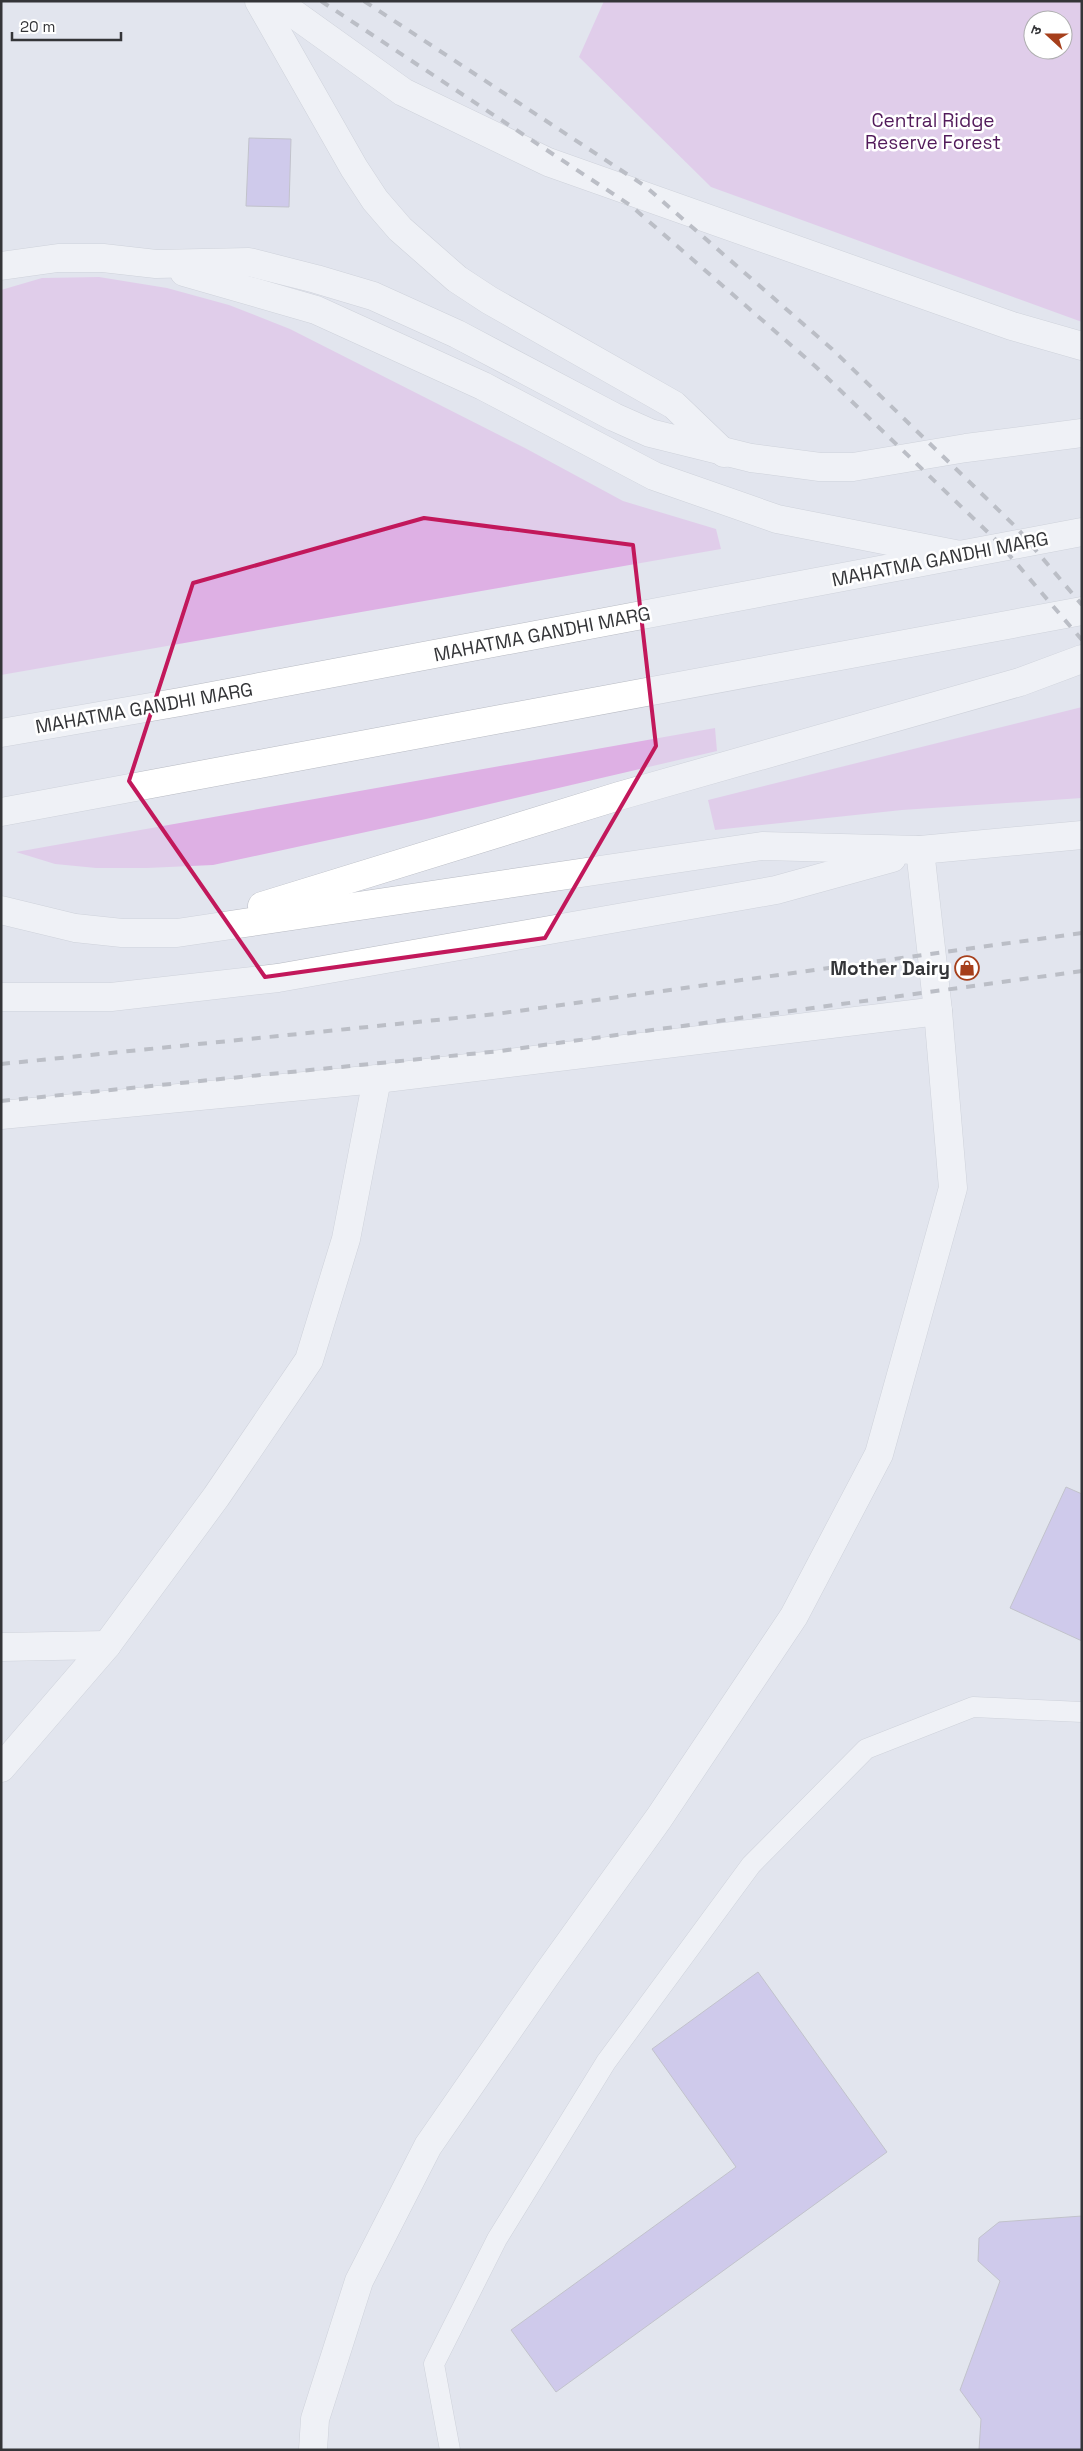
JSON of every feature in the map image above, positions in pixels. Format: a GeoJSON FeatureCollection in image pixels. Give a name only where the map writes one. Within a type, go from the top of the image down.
{"type":"FeatureCollection","features":[{"type":"Feature","properties":{"kind":"main road"},"geometry":{"type":"LineString","coordinates":[[259,1],[354,168],[375,200],[400,229],[450,273],[489,300],[674,405],[724,453]]}},
{"type":"Feature","properties":{"kind":"main road"},"geometry":{"type":"LineString","coordinates":[[276,1],[403,92],[548,162],[1012,326],[1082,346]]}},
{"type":"Feature","properties":{"kind":"main road"},"geometry":{"type":"LineString","coordinates":[[1,266],[58,258],[103,258],[156,264],[249,262],[373,296],[457,334],[614,417],[650,433],[724,453],[820,467],[853,467],[966,448],[1082,433]]}},
{"type":"Feature","properties":{"kind":"main road"},"geometry":{"type":"LineString","coordinates":[[156,264],[316,310],[483,386],[654,476],[777,519],[960,555]]}},
{"type":"Feature","properties":{"kind":"main road","name":"MAHATMA GANDHI MARG"},"geometry":{"type":"LineString","coordinates":[[1,733],[180,702],[1082,532]]}},
{"type":"Feature","properties":{"kind":"main road"},"geometry":{"type":"LineString","coordinates":[[1,812],[1082,611]]}},
{"type":"Feature","properties":{"kind":"main road"},"geometry":{"type":"LineString","coordinates":[[177,933],[618,796],[1020,682],[1082,659]]}},
{"type":"Feature","properties":{"kind":"main road"},"geometry":{"type":"LineString","coordinates":[[1,910],[75,928],[122,933],[177,933],[762,846],[920,850],[1082,835]]}},
{"type":"Feature","properties":{"kind":"main road"},"geometry":{"type":"LineString","coordinates":[[1,997],[111,997],[278,978],[776,890],[920,850]]}},
{"type":"Feature","properties":{"kind":"main road"},"geometry":{"type":"LineString","coordinates":[[313,2450],[315,2419],[359,2281],[428,2146],[547,1974],[659,1818],[794,1616],[879,1454],[953,1188],[938,1011],[920,850]]}},
{"type":"Feature","properties":{"kind":"main road"},"geometry":{"type":"LineString","coordinates":[[1,1115],[377,1079],[938,1011]]}},
{"type":"Feature","properties":{"kind":"main road"},"geometry":{"type":"LineString","coordinates":[[1,1768],[108,1645],[216,1497],[309,1360],[346,1239],[377,1079]]}},
{"type":"Feature","properties":{"kind":"main road"},"geometry":{"type":"LineString","coordinates":[[1,1647],[108,1645]]}},
{"type":"Feature","properties":{"kind":"lane"},"geometry":{"type":"LineString","coordinates":[[450,2450],[434,2364],[497,2239],[606,2062],[751,1865],[866,1749],[973,1707],[1082,1712]]}},
{"type":"Feature","properties":{"kind":"highlighted area"},"geometry":{"type":"Polygon","coordinates":[[[424,518],[633,545],[656,746],[545,938],[265,977],[129,781],[193,583],[424,518]]]}},
{"type":"Feature","properties":{"kind":"green space","name":"Central Ridge Reserve Forest"},"geometry":{"type":"Polygon","coordinates":[[[604,1],[1082,1],[1082,322],[711,187],[579,57],[604,1]]]}},
{"type":"Feature","properties":{"kind":"green space"},"geometry":{"type":"Polygon","coordinates":[[[99,277],[167,288],[229,305],[290,329],[525,448],[623,501],[716,529],[721,549],[1,675],[1,290],[42,278],[99,277]]]}},
{"type":"Feature","properties":{"kind":"green space"},"geometry":{"type":"Polygon","coordinates":[[[1082,707],[1082,798],[902,810],[715,830],[708,800],[1082,707]]]}},
{"type":"Feature","properties":{"kind":"green space"},"geometry":{"type":"Polygon","coordinates":[[[715,728],[717,751],[426,819],[213,865],[96,868],[55,864],[16,852],[715,728]]]}},
{"type":"Feature","properties":{"kind":"building"},"geometry":{"type":"Polygon","coordinates":[[[249,138],[291,139],[289,207],[246,206],[249,138]]]}},
{"type":"Feature","properties":{"kind":"building"},"geometry":{"type":"Polygon","coordinates":[[[1066,1487],[1082,1494],[1082,1641],[1010,1608],[1066,1487]]]}},
{"type":"Feature","properties":{"kind":"building"},"geometry":{"type":"Polygon","coordinates":[[[758,1972],[887,2152],[556,2392],[511,2330],[736,2167],[652,2049],[758,1972]]]}},
{"type":"Feature","properties":{"kind":"building"},"geometry":{"type":"Polygon","coordinates":[[[1082,2216],[1082,2450],[979,2450],[981,2419],[960,2390],[1000,2281],[978,2261],[979,2238],[999,2222],[1082,2216]]]}},
{"type":"Feature","properties":{"kind":"railway"},"geometry":{"type":"LineString","coordinates":[[321,1],[630,205],[815,366],[999,543],[1082,640]]}},
{"type":"Feature","properties":{"kind":"railway"},"geometry":{"type":"LineString","coordinates":[[364,1],[645,186],[832,349],[1017,528],[1082,605]]}},
{"type":"Feature","properties":{"kind":"railway"},"geometry":{"type":"LineString","coordinates":[[1,1064],[496,1014],[1082,933]]}},
{"type":"Feature","properties":{"kind":"railway"},"geometry":{"type":"LineString","coordinates":[[1,1101],[500,1051],[1082,971]]}},
{"type":"Feature","properties":{"kind":"place","name":"Mother Dairy"},"geometry":{"type":"Point","coordinates":[967,968]}}]}
